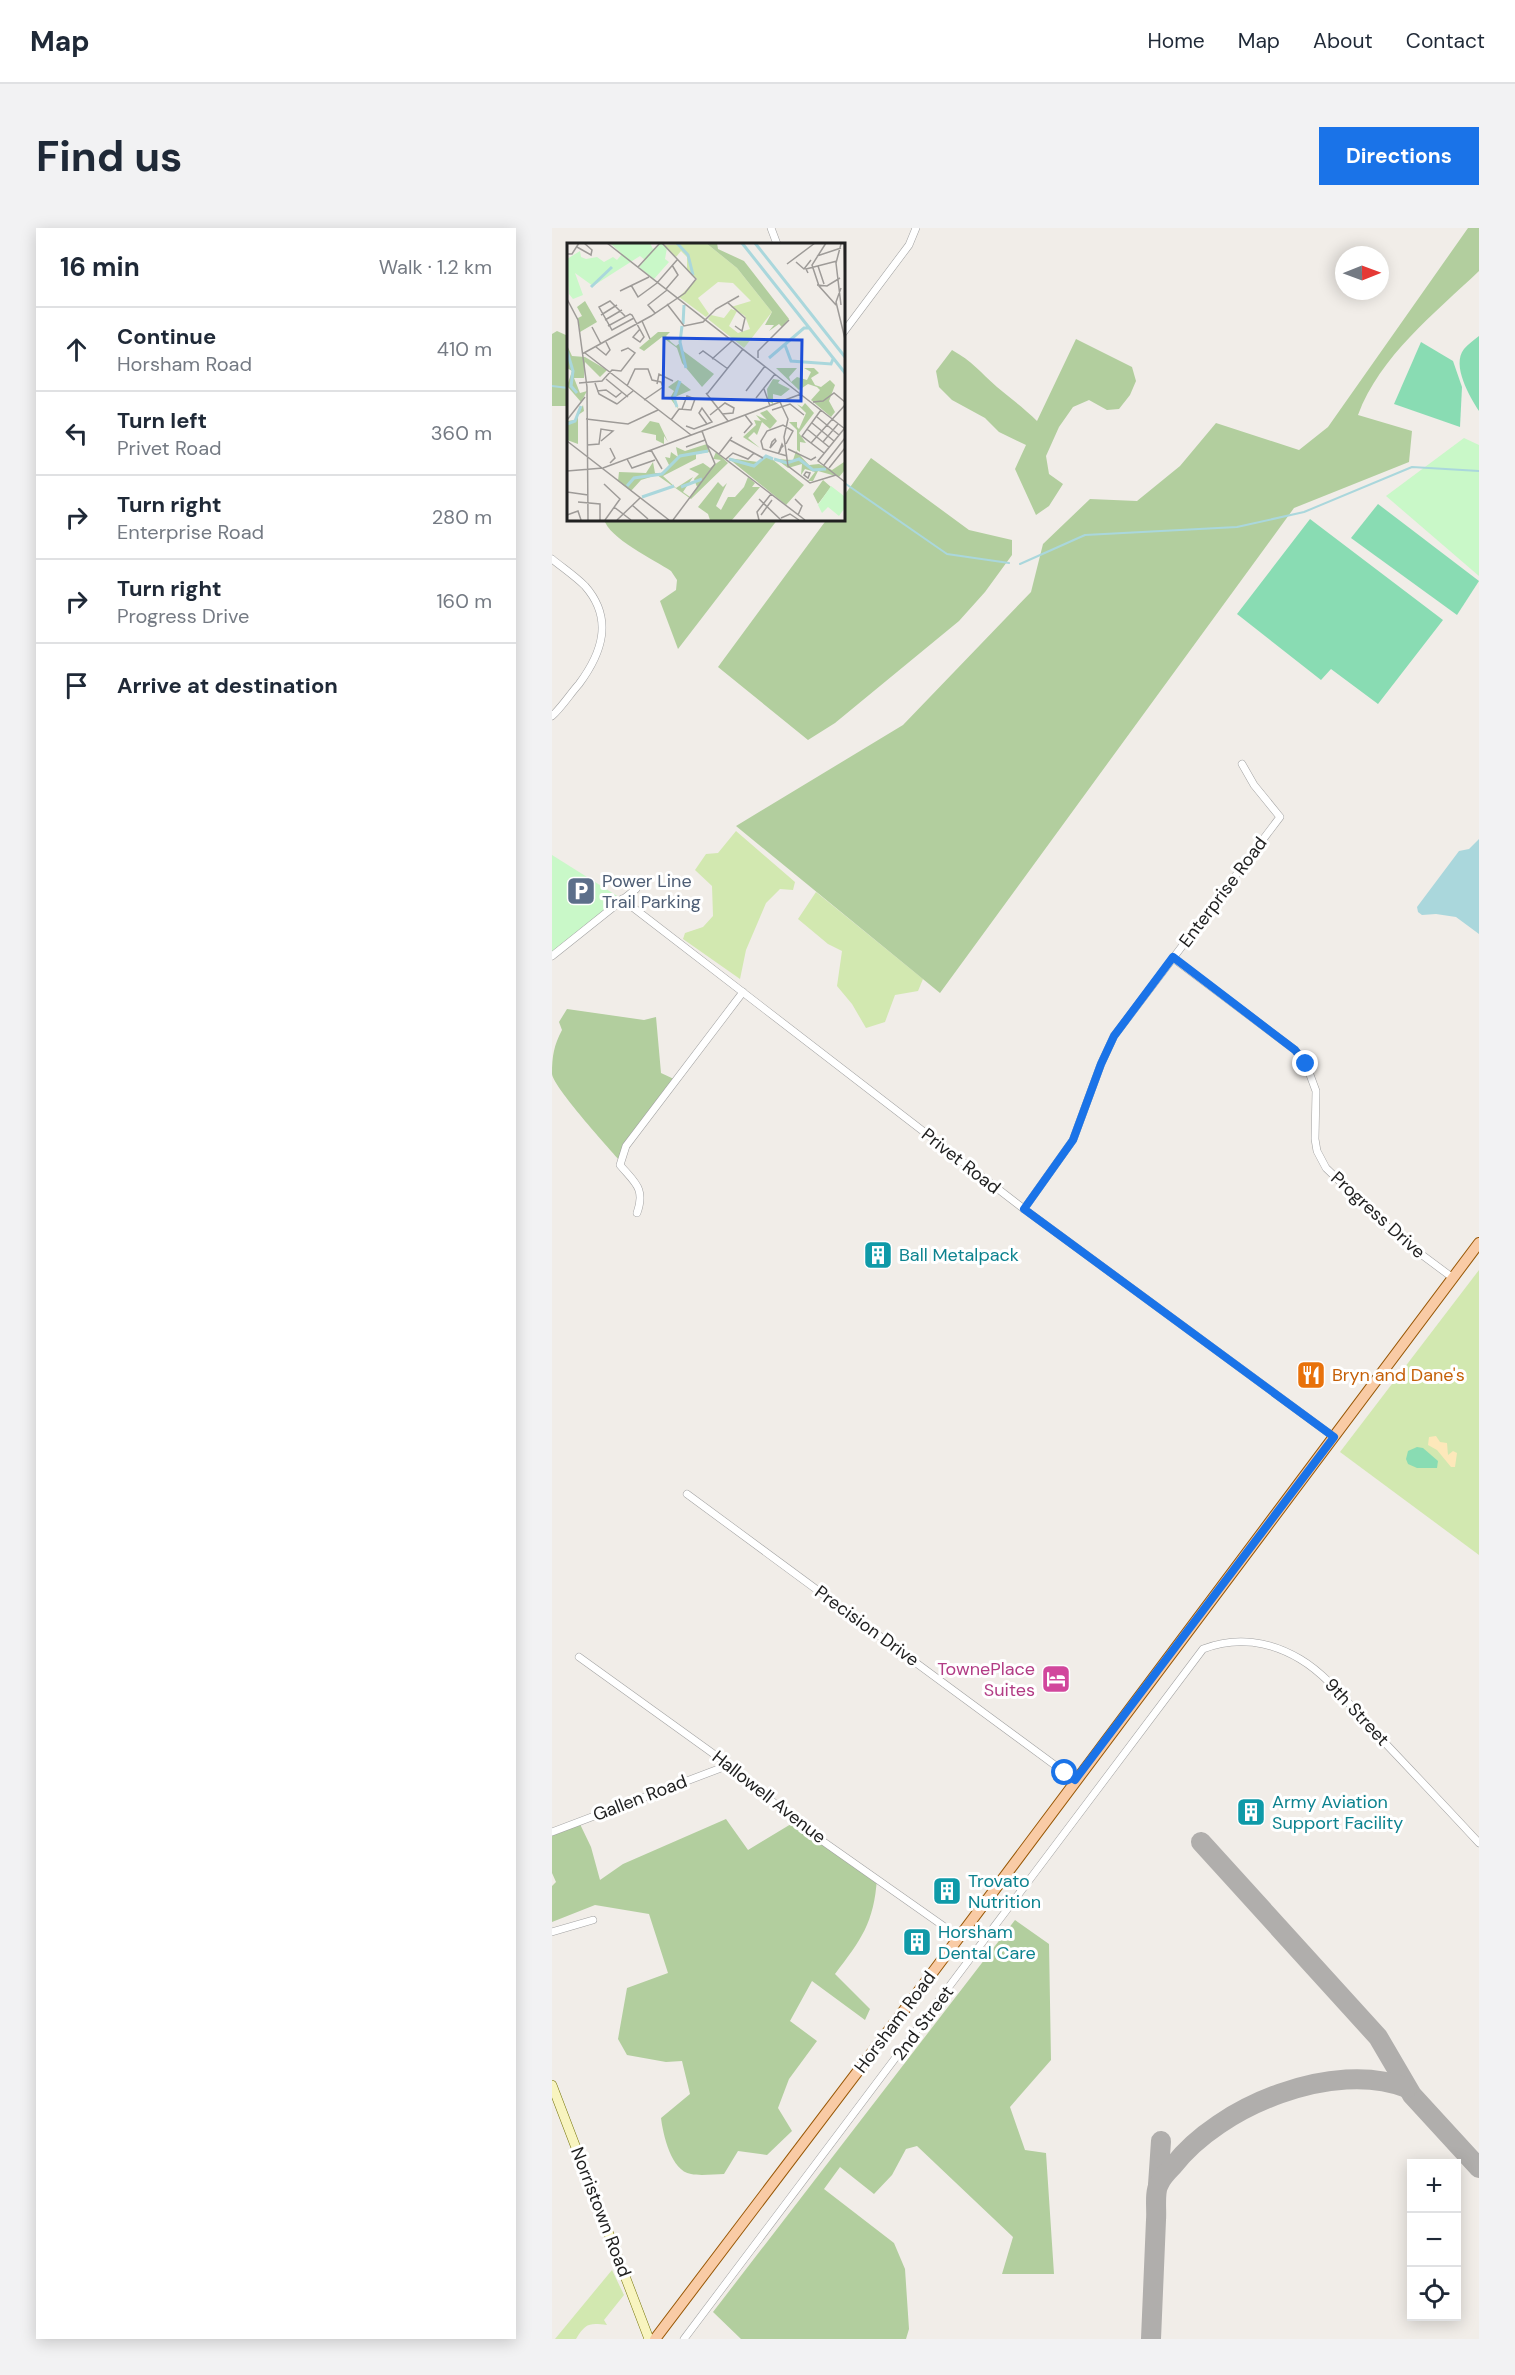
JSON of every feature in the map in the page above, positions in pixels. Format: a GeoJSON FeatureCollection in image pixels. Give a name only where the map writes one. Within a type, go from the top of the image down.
{"type":"FeatureCollection","features":[{"type":"Feature","properties":{"kind":"main road","name":"Horsham Road"},"geometry":{"type":"LineString","coordinates":[[656,2339],[1479,1243]]}},
{"type":"Feature","properties":{"kind":"main road","name":"Norristown Road"},"geometry":{"type":"LineString","coordinates":[[552,2085],[649,2339]]}},
{"type":"Feature","properties":{"kind":"street"},"geometry":{"type":"LineString","coordinates":[[771,228],[777,243]]}},
{"type":"Feature","properties":{"kind":"street"},"geometry":{"type":"LineString","coordinates":[[846,323],[909,245],[916,228]]}},
{"type":"Feature","properties":{"kind":"street"},"geometry":{"type":"LineString","coordinates":[[552,560],[584,586],[592,596],[598,609],[602,632],[594,662],[552,716]]}},
{"type":"Feature","properties":{"kind":"street","name":"Enterprise Road"},"geometry":{"type":"LineString","coordinates":[[1024,1209],[1073,1140],[1101,1064],[1114,1036],[1280,817],[1254,785],[1242,764]]}},
{"type":"Feature","properties":{"kind":"street"},"geometry":{"type":"LineString","coordinates":[[552,956],[636,889]]}},
{"type":"Feature","properties":{"kind":"street","name":"Privet Road"},"geometry":{"type":"LineString","coordinates":[[622,899],[1024,1209],[1334,1437]]}},
{"type":"Feature","properties":{"kind":"street","name":"Progress Drive"},"geometry":{"type":"LineString","coordinates":[[1173,957],[1295,1050],[1306,1064],[1316,1091],[1314,1139],[1317,1151],[1326,1168],[1398,1237],[1453,1278]]}},
{"type":"Feature","properties":{"kind":"street"},"geometry":{"type":"LineString","coordinates":[[637,1213],[641,1202],[640,1191],[620,1165],[626,1146],[742,992]]}},
{"type":"Feature","properties":{"kind":"street","name":"Precision Drive"},"geometry":{"type":"LineString","coordinates":[[687,1494],[1075,1780]]}},
{"type":"Feature","properties":{"kind":"street","name":"9th Street"},"geometry":{"type":"LineString","coordinates":[[1203,1649],[1226,1642],[1247,1641],[1279,1649],[1308,1665],[1335,1689],[1479,1844]]}},
{"type":"Feature","properties":{"kind":"street","name":"2nd Street"},"geometry":{"type":"LineString","coordinates":[[684,2339],[1203,1649]]}},
{"type":"Feature","properties":{"kind":"street","name":"Hallowell Avenue"},"geometry":{"type":"LineString","coordinates":[[579,1657],[729,1765],[804,1827],[959,1937]]}},
{"type":"Feature","properties":{"kind":"street","name":"Gallen Road"},"geometry":{"type":"LineString","coordinates":[[552,1832],[729,1765]]}},
{"type":"Feature","properties":{"kind":"street"},"geometry":{"type":"LineString","coordinates":[[552,1932],[593,1920]]}},
{"type":"Feature","properties":{"kind":"green space"},"geometry":{"type":"Polygon","coordinates":[[[1468,228],[1479,228],[1479,271],[1427,319],[1394,355],[1368,394],[1358,415],[1412,431],[1409,462],[1294,508],[940,993],[736,826],[903,725],[1031,592],[1043,544],[1090,499],[1137,501],[1180,466],[1216,423],[1299,450],[1328,427],[1468,228]]]}},
{"type":"Feature","properties":{"kind":"green space"},"geometry":{"type":"Polygon","coordinates":[[[557,331],[567,336],[567,406],[552,406],[552,334],[557,331]]]}},
{"type":"Feature","properties":{"kind":"green space"},"geometry":{"type":"Polygon","coordinates":[[[1479,336],[1479,411],[1463,381],[1460,363],[1464,349],[1479,336]]]}},
{"type":"Feature","properties":{"kind":"green space"},"geometry":{"type":"Polygon","coordinates":[[[1076,339],[1132,367],[1136,381],[1130,395],[1119,409],[1107,410],[1089,400],[1073,407],[1059,427],[1046,456],[1049,474],[1063,484],[1049,506],[1036,515],[1015,469],[1026,445],[999,432],[985,418],[952,400],[939,387],[936,371],[952,350],[971,363],[1037,421],[1076,339]]]}},
{"type":"Feature","properties":{"kind":"green space"},"geometry":{"type":"Polygon","coordinates":[[[1421,342],[1453,361],[1462,387],[1460,427],[1394,404],[1421,342]]]}},
{"type":"Feature","properties":{"kind":"green space"},"geometry":{"type":"Polygon","coordinates":[[[1464,438],[1479,445],[1479,576],[1386,496],[1464,438]]]}},
{"type":"Feature","properties":{"kind":"green space"},"geometry":{"type":"Polygon","coordinates":[[[871,458],[969,530],[1012,540],[1012,555],[985,592],[959,621],[835,723],[808,740],[718,667],[826,520],[844,520],[844,496],[871,458]]]}},
{"type":"Feature","properties":{"kind":"green space"},"geometry":{"type":"Polygon","coordinates":[[[1378,504],[1479,581],[1457,615],[1351,538],[1378,504]]]}},
{"type":"Feature","properties":{"kind":"green space"},"geometry":{"type":"Polygon","coordinates":[[[1310,519],[1443,620],[1378,704],[1331,669],[1321,680],[1237,614],[1310,519]]]}},
{"type":"Feature","properties":{"kind":"green space"},"geometry":{"type":"Polygon","coordinates":[[[604,520],[777,520],[678,649],[660,601],[676,590],[677,580],[671,571],[623,541],[607,526],[604,520]]]}},
{"type":"Feature","properties":{"kind":"green space"},"geometry":{"type":"Polygon","coordinates":[[[736,831],[795,882],[793,890],[780,889],[766,903],[746,950],[740,979],[683,939],[685,933],[703,927],[713,916],[712,886],[695,870],[706,854],[718,853],[736,831]]]}},
{"type":"Feature","properties":{"kind":"green space"},"geometry":{"type":"Polygon","coordinates":[[[552,855],[622,899],[552,953],[552,855]]]}},
{"type":"Feature","properties":{"kind":"green space"},"geometry":{"type":"Polygon","coordinates":[[[816,892],[923,979],[918,991],[895,995],[885,1022],[866,1028],[852,1004],[837,986],[842,951],[828,944],[798,919],[816,892]]]}},
{"type":"Feature","properties":{"kind":"green space"},"geometry":{"type":"Polygon","coordinates":[[[567,1009],[644,1020],[656,1017],[661,1073],[676,1080],[620,1161],[571,1104],[552,1074],[554,1051],[562,1030],[559,1022],[567,1009]]]}},
{"type":"Feature","properties":{"kind":"green space"},"geometry":{"type":"Polygon","coordinates":[[[1479,1270],[1479,1555],[1340,1452],[1479,1270]]]}},
{"type":"Feature","properties":{"kind":"green space"},"geometry":{"type":"Polygon","coordinates":[[[1417,1447],[1423,1448],[1438,1461],[1437,1468],[1417,1468],[1408,1464],[1406,1459],[1408,1451],[1417,1447]]]}},
{"type":"Feature","properties":{"kind":"green space"},"geometry":{"type":"Polygon","coordinates":[[[726,1819],[748,1850],[796,1821],[877,1878],[873,1907],[865,1930],[835,1974],[870,2009],[865,2020],[812,1981],[790,2021],[817,2041],[789,2079],[778,2108],[792,2131],[767,2155],[738,2151],[724,2174],[695,2175],[684,2171],[673,2159],[666,2142],[661,2118],[690,2094],[682,2061],[666,2062],[627,2055],[618,2039],[627,1988],[668,1973],[649,1914],[595,1905],[552,1922],[552,1886],[556,1882],[552,1873],[552,1832],[579,1822],[591,1847],[600,1880],[623,1864],[726,1819]]]}},
{"type":"Feature","properties":{"kind":"green space"},"geometry":{"type":"Polygon","coordinates":[[[1015,1920],[1049,1944],[1051,2060],[1010,2107],[1025,2150],[1046,2153],[1054,2274],[1002,2274],[1013,2237],[917,2146],[906,2149],[892,2175],[874,2194],[840,2167],[824,2189],[894,2243],[905,2269],[909,2329],[906,2339],[741,2339],[713,2312],[1015,1920]]]}},
{"type":"Feature","properties":{"kind":"green space"},"geometry":{"type":"Polygon","coordinates":[[[612,2270],[624,2295],[604,2320],[607,2325],[588,2325],[576,2339],[555,2339],[612,2270]]]}},
{"type":"Feature","properties":{"kind":"sand"},"geometry":{"type":"Polygon","coordinates":[[[1436,1436],[1440,1442],[1447,1443],[1448,1455],[1453,1451],[1457,1453],[1455,1467],[1451,1467],[1437,1450],[1428,1445],[1429,1437],[1436,1436]]]}},
{"type":"Feature","properties":{"kind":"water"},"geometry":{"type":"Polygon","coordinates":[[[1479,839],[1479,934],[1456,917],[1436,914],[1422,915],[1418,912],[1417,907],[1459,851],[1469,849],[1479,839]]]}},
{"type":"Feature","properties":{"kind":"waterway"},"geometry":{"type":"LineString","coordinates":[[552,386],[567,388]]}},
{"type":"Feature","properties":{"kind":"waterway"},"geometry":{"type":"LineString","coordinates":[[1020,564],[1085,535],[1237,527],[1304,512],[1412,467],[1479,471]]}},
{"type":"Feature","properties":{"kind":"waterway"},"geometry":{"type":"LineString","coordinates":[[844,483],[947,554],[1009,563]]}},
{"type":"Feature","properties":{"kind":"taxiway"},"geometry":{"type":"LineString","coordinates":[[1201,1842],[1378,2037],[1412,2095],[1479,2168]]}},
{"type":"Feature","properties":{"kind":"taxiway"},"geometry":{"type":"LineString","coordinates":[[1151,2339],[1157,2188],[1165,2174],[1193,2144],[1219,2124],[1248,2107],[1313,2084],[1346,2080],[1378,2081],[1407,2088]]}},
{"type":"Feature","properties":{"kind":"taxiway"},"geometry":{"type":"LineString","coordinates":[[1158,2185],[1161,2141]]}},
{"type":"Feature","properties":{"kind":"place","name":"Power Line Trail Parking"},"geometry":{"type":"Point","coordinates":[581,891]}},
{"type":"Feature","properties":{"kind":"place","name":"Ball Metalpack"},"geometry":{"type":"Point","coordinates":[878,1255]}},
{"type":"Feature","properties":{"kind":"place","name":"Bryn and Dane's"},"geometry":{"type":"Point","coordinates":[1311,1375]}},
{"type":"Feature","properties":{"kind":"place","name":"TownePlace Suites"},"geometry":{"type":"Point","coordinates":[1056,1679]}},
{"type":"Feature","properties":{"kind":"place","name":"Army Aviation Support Facility"},"geometry":{"type":"Point","coordinates":[1251,1812]}},
{"type":"Feature","properties":{"kind":"place","name":"Trovato Nutrition"},"geometry":{"type":"Point","coordinates":[947,1891]}},
{"type":"Feature","properties":{"kind":"place","name":"Horsham Dental Care"},"geometry":{"type":"Point","coordinates":[917,1942]}},
{"type":"Feature","properties":{"kind":"route"},"geometry":{"type":"LineString","coordinates":[[1065,1773],[1075,1780],[1334,1437],[1024,1209],[1073,1140],[1101,1064],[1114,1036],[1173,957],[1295,1050],[1306,1064]]}}]}
